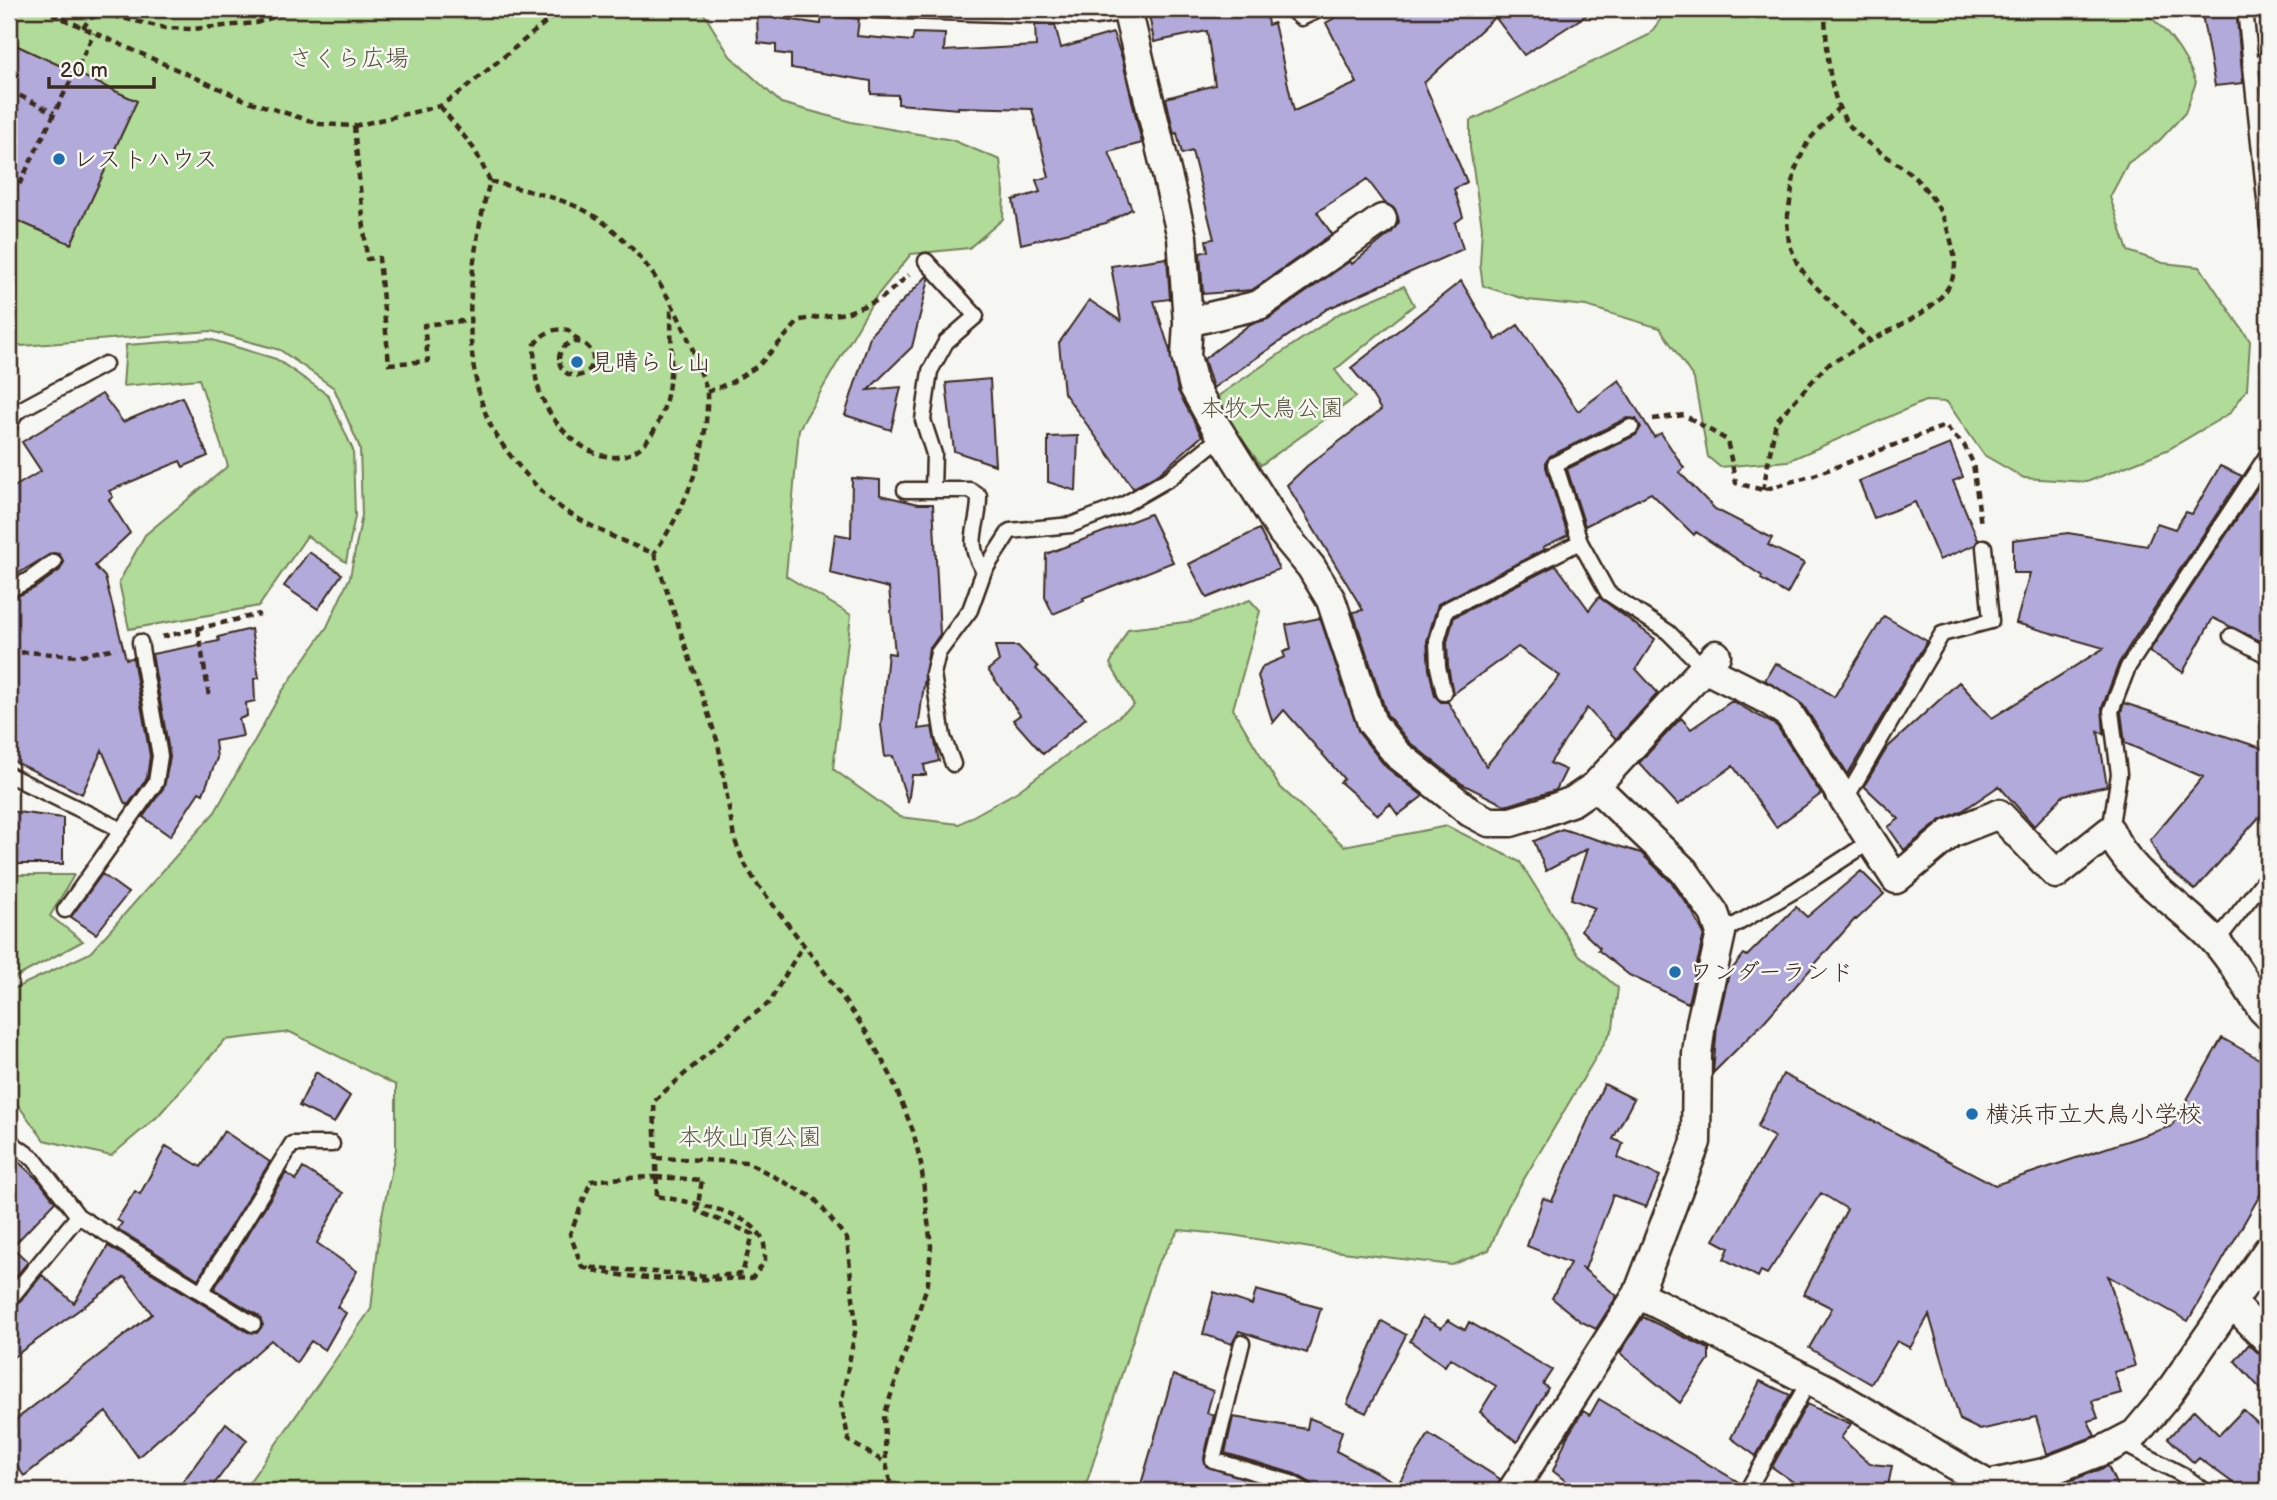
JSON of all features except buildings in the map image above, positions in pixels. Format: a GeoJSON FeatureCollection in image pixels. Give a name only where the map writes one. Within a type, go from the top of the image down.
{"type":"FeatureCollection","features":[{"type":"Feature","properties":{"kind":"street"},"geometry":{"type":"LineString","coordinates":[[1127,10],[1182,237],[1188,322],[1186,356],[1194,387],[1282,532],[1311,567],[1331,600],[1372,723],[1397,754],[1469,812],[1489,822],[1511,822],[1573,801],[1595,786],[1710,662],[1789,714],[1896,879],[1951,833],[1999,814],[2056,874],[2110,831],[2116,846],[2130,862],[2216,942],[2268,1015]]}},
{"type":"Feature","properties":{"kind":"street"},"geometry":{"type":"LineString","coordinates":[[1188,322],[1259,305],[1382,219]]}},
{"type":"Feature","properties":{"kind":"street"},"geometry":{"type":"LineString","coordinates":[[1512,1491],[1638,1294],[1696,1142],[1697,1054],[1701,1023],[1721,933],[1714,913],[1684,871],[1595,786]]}},
{"type":"Feature","properties":{"kind":"street"},"geometry":{"type":"LineString","coordinates":[[1638,1294],[1809,1381],[1987,1488],[2044,1473],[2135,1434],[2150,1419],[2268,1250]]}},
{"type":"Feature","properties":{"kind":"street"},"geometry":{"type":"LineString","coordinates":[[2232,1303],[2268,1340]]}},
{"type":"Feature","properties":{"kind":"lane"},"geometry":{"type":"LineString","coordinates":[[1290,9],[1301,18],[1321,9]]}},
{"type":"Feature","properties":{"kind":"lane"},"geometry":{"type":"LineString","coordinates":[[2245,9],[2268,228]]}},
{"type":"Feature","properties":{"kind":"lane"},"geometry":{"type":"LineString","coordinates":[[874,10],[1095,17],[1127,10]]}},
{"type":"Feature","properties":{"kind":"lane"},"geometry":{"type":"LineString","coordinates":[[2250,63],[2268,63]]}},
{"type":"Feature","properties":{"kind":"lane"},"geometry":{"type":"LineString","coordinates":[[926,261],[976,316],[946,342],[930,371],[923,420],[934,454],[933,490]]}},
{"type":"Feature","properties":{"kind":"lane"},"geometry":{"type":"LineString","coordinates":[[9,426],[16,412],[105,364]]}},
{"type":"Feature","properties":{"kind":"lane"},"geometry":{"type":"LineString","coordinates":[[1631,427],[1555,464],[1580,542],[1608,593],[1710,662]]}},
{"type":"Feature","properties":{"kind":"lane"},"geometry":{"type":"LineString","coordinates":[[953,764],[943,737],[933,674],[938,653],[970,610],[984,571],[1010,531],[1071,526],[1124,505],[1170,478],[1222,436]]}},
{"type":"Feature","properties":{"kind":"lane"},"geometry":{"type":"LineString","coordinates":[[2110,831],[2119,774],[2111,711],[2127,667],[2268,454]]}},
{"type":"Feature","properties":{"kind":"lane"},"geometry":{"type":"LineString","coordinates":[[905,490],[970,489],[979,496],[972,537],[975,557],[984,571]]}},
{"type":"Feature","properties":{"kind":"lane"},"geometry":{"type":"LineString","coordinates":[[1444,693],[1438,667],[1437,641],[1446,610],[1580,542]]}},
{"type":"Feature","properties":{"kind":"lane"},"geometry":{"type":"LineString","coordinates":[[1844,800],[1942,634],[1991,621],[1984,547]]}},
{"type":"Feature","properties":{"kind":"lane"},"geometry":{"type":"LineString","coordinates":[[9,590],[54,562]]}},
{"type":"Feature","properties":{"kind":"lane"},"geometry":{"type":"LineString","coordinates":[[2231,636],[2268,656]]}},
{"type":"Feature","properties":{"kind":"lane"},"geometry":{"type":"LineString","coordinates":[[65,910],[156,782],[160,756],[140,642]]}},
{"type":"Feature","properties":{"kind":"lane"},"geometry":{"type":"LineString","coordinates":[[9,775],[122,830]]}},
{"type":"Feature","properties":{"kind":"lane"},"geometry":{"type":"LineString","coordinates":[[1721,933],[1794,891],[1871,841]]}},
{"type":"Feature","properties":{"kind":"lane"},"geometry":{"type":"LineString","coordinates":[[2216,942],[2268,875]]}},
{"type":"Feature","properties":{"kind":"lane"},"geometry":{"type":"LineString","coordinates":[[9,1141],[34,1158],[78,1216],[253,1324]]}},
{"type":"Feature","properties":{"kind":"lane"},"geometry":{"type":"LineString","coordinates":[[201,1292],[292,1144],[332,1144]]}},
{"type":"Feature","properties":{"kind":"lane"},"geometry":{"type":"LineString","coordinates":[[9,1300],[78,1216]]}},
{"type":"Feature","properties":{"kind":"lane"},"geometry":{"type":"LineString","coordinates":[[1242,1343],[1213,1460],[1291,1483],[1306,1491]]}},
{"type":"Feature","properties":{"kind":"lane"},"geometry":{"type":"LineString","coordinates":[[1747,1491],[1809,1381]]}},
{"type":"Feature","properties":{"kind":"lane"},"geometry":{"type":"LineString","coordinates":[[2120,1442],[2183,1475],[2206,1491]]}},
{"type":"Feature","properties":{"kind":"path"},"geometry":{"type":"LineString","coordinates":[[41,9],[245,100],[320,124],[354,126],[440,106],[562,9]]}},
{"type":"Feature","properties":{"kind":"path"},"geometry":{"type":"LineString","coordinates":[[83,28],[90,18],[105,14],[165,28],[193,29],[256,23],[297,9]]}},
{"type":"Feature","properties":{"kind":"path"},"geometry":{"type":"LineString","coordinates":[[1763,490],[1776,421],[1826,366],[1926,310],[1951,284],[1955,270],[1953,247],[1935,200],[1917,180],[1857,132],[1842,115],[1832,87],[1824,9]]}},
{"type":"Feature","properties":{"kind":"path"},"geometry":{"type":"LineString","coordinates":[[9,187],[18,187],[94,33]]}},
{"type":"Feature","properties":{"kind":"path"},"geometry":{"type":"LineString","coordinates":[[9,90],[54,113]]}},
{"type":"Feature","properties":{"kind":"path"},"geometry":{"type":"LineString","coordinates":[[440,106],[475,150],[490,181],[471,289],[470,320],[479,390],[490,424],[506,451],[534,482],[565,510],[630,545],[654,553]]}},
{"type":"Feature","properties":{"kind":"path"},"geometry":{"type":"LineString","coordinates":[[1839,107],[1808,141],[1795,170],[1787,221],[1789,243],[1797,263],[1809,280],[1870,341]]}},
{"type":"Feature","properties":{"kind":"path"},"geometry":{"type":"LineString","coordinates":[[354,126],[367,259],[379,258],[389,364],[428,361],[425,324],[470,320]]}},
{"type":"Feature","properties":{"kind":"path"},"geometry":{"type":"LineString","coordinates":[[490,181],[574,205],[621,238],[644,262],[692,346],[707,392],[703,443],[680,509],[654,553]]}},
{"type":"Feature","properties":{"kind":"path"},"geometry":{"type":"LineString","coordinates":[[707,392],[732,382],[759,365],[800,320],[846,313],[881,299],[926,261]]}},
{"type":"Feature","properties":{"kind":"path"},"geometry":{"type":"LineString","coordinates":[[579,341],[563,347],[558,358],[562,369],[572,376],[584,374],[592,365],[592,353],[585,344],[568,330],[555,330],[547,332],[535,344],[535,367],[543,400],[550,414],[579,443],[599,455],[612,458],[627,456],[646,442],[662,411],[668,389],[671,306]]}},
{"type":"Feature","properties":{"kind":"path"},"geometry":{"type":"LineString","coordinates":[[1631,427],[1652,419],[1685,415],[1727,440],[1736,483],[1763,490],[1814,475],[1945,426],[1964,445],[1973,463],[1984,547]]}},
{"type":"Feature","properties":{"kind":"path"},"geometry":{"type":"LineString","coordinates":[[654,553],[718,743],[734,838],[743,861],[867,1033],[891,1076],[913,1131],[921,1164],[932,1246],[928,1283],[884,1416],[886,1463],[892,1491]]}},
{"type":"Feature","properties":{"kind":"path"},"geometry":{"type":"LineString","coordinates":[[9,654],[28,652],[77,656],[260,614]]}},
{"type":"Feature","properties":{"kind":"path"},"geometry":{"type":"LineString","coordinates":[[198,629],[209,696]]}},
{"type":"Feature","properties":{"kind":"path"},"geometry":{"type":"LineString","coordinates":[[582,1267],[610,1275],[718,1280],[752,1278],[765,1262],[764,1240],[751,1224],[715,1209],[657,1196],[654,1101],[741,1024],[769,1003],[803,945]]}},
{"type":"Feature","properties":{"kind":"path"},"geometry":{"type":"LineString","coordinates":[[656,1158],[747,1162],[814,1198],[847,1239],[856,1327],[841,1404],[849,1441],[886,1463]]}},
{"type":"Feature","properties":{"kind":"path"},"geometry":{"type":"LineString","coordinates":[[656,1177],[702,1180],[697,1211],[753,1234],[743,1274],[711,1276],[582,1267],[570,1234],[591,1181],[656,1177]]}},
{"type":"Feature","properties":{"kind":"green space","name":"本牧山頂公園"},"geometry":{"type":"Polygon","coordinates":[[[9,9],[701,9],[730,56],[781,103],[851,122],[952,140],[1000,160],[1004,192],[1003,219],[969,248],[911,254],[875,298],[799,429],[786,576],[851,615],[833,769],[900,817],[959,824],[1018,791],[1134,705],[1110,664],[1128,629],[1194,621],[1250,600],[1260,611],[1233,709],[1279,786],[1344,846],[1447,826],[1520,862],[1577,953],[1618,988],[1613,1028],[1508,1206],[1489,1250],[1452,1265],[1179,1230],[1157,1265],[1084,1491],[243,1491],[371,1309],[381,1220],[396,1149],[396,1085],[290,1032],[225,1040],[157,1117],[111,1156],[44,1140],[9,1093],[9,991],[90,953],[215,812],[281,693],[327,627],[350,577],[362,515],[360,448],[334,388],[280,350],[211,331],[22,346],[9,340],[9,9]]]}},
{"type":"Feature","properties":{"kind":"green space"},"geometry":{"type":"Polygon","coordinates":[[[1668,9],[2140,9],[2174,41],[2196,82],[2185,113],[2159,141],[2128,163],[2110,197],[2128,251],[2163,263],[2200,267],[2250,341],[2247,389],[2230,413],[2169,449],[2087,482],[2024,478],[1984,455],[1947,402],[1925,401],[1788,461],[1720,467],[1708,457],[1694,379],[1660,328],[1586,306],[1528,300],[1483,286],[1480,265],[1482,227],[1470,148],[1470,121],[1649,35],[1668,9]]]}},
{"type":"Feature","properties":{"kind":"green space","name":"本牧大鳥公園"},"geometry":{"type":"Polygon","coordinates":[[[1404,286],[1414,305],[1335,370],[1356,397],[1261,465],[1232,426],[1218,396],[1340,313],[1404,286]]]}},
{"type":"Feature","properties":{"kind":"green space"},"geometry":{"type":"Polygon","coordinates":[[[209,339],[276,359],[328,395],[353,450],[355,516],[346,562],[307,536],[259,606],[129,629],[119,582],[145,535],[228,466],[199,379],[123,386],[126,345],[209,339]]]}},
{"type":"Feature","properties":{"kind":"green space"},"geometry":{"type":"Polygon","coordinates":[[[9,875],[74,875],[50,916],[83,941],[9,981],[9,875]]]}},
{"type":"Feature","properties":{"kind":"place","name":"レストハウス"},"geometry":{"type":"Point","coordinates":[59,159]}},
{"type":"Feature","properties":{"kind":"place","name":"見晴らし山"},"geometry":{"type":"Point","coordinates":[577,362]}},
{"type":"Feature","properties":{"kind":"place","name":"ワンダーランド"},"geometry":{"type":"Point","coordinates":[1675,972]}},
{"type":"Feature","properties":{"kind":"place","name":"横浜市立大鳥小学校"},"geometry":{"type":"Point","coordinates":[1972,1114]}},
{"type":"Feature","properties":{"kind":"park label","name":"さくら広場"},"geometry":{"type":"Point","coordinates":[349,58]}}]}
